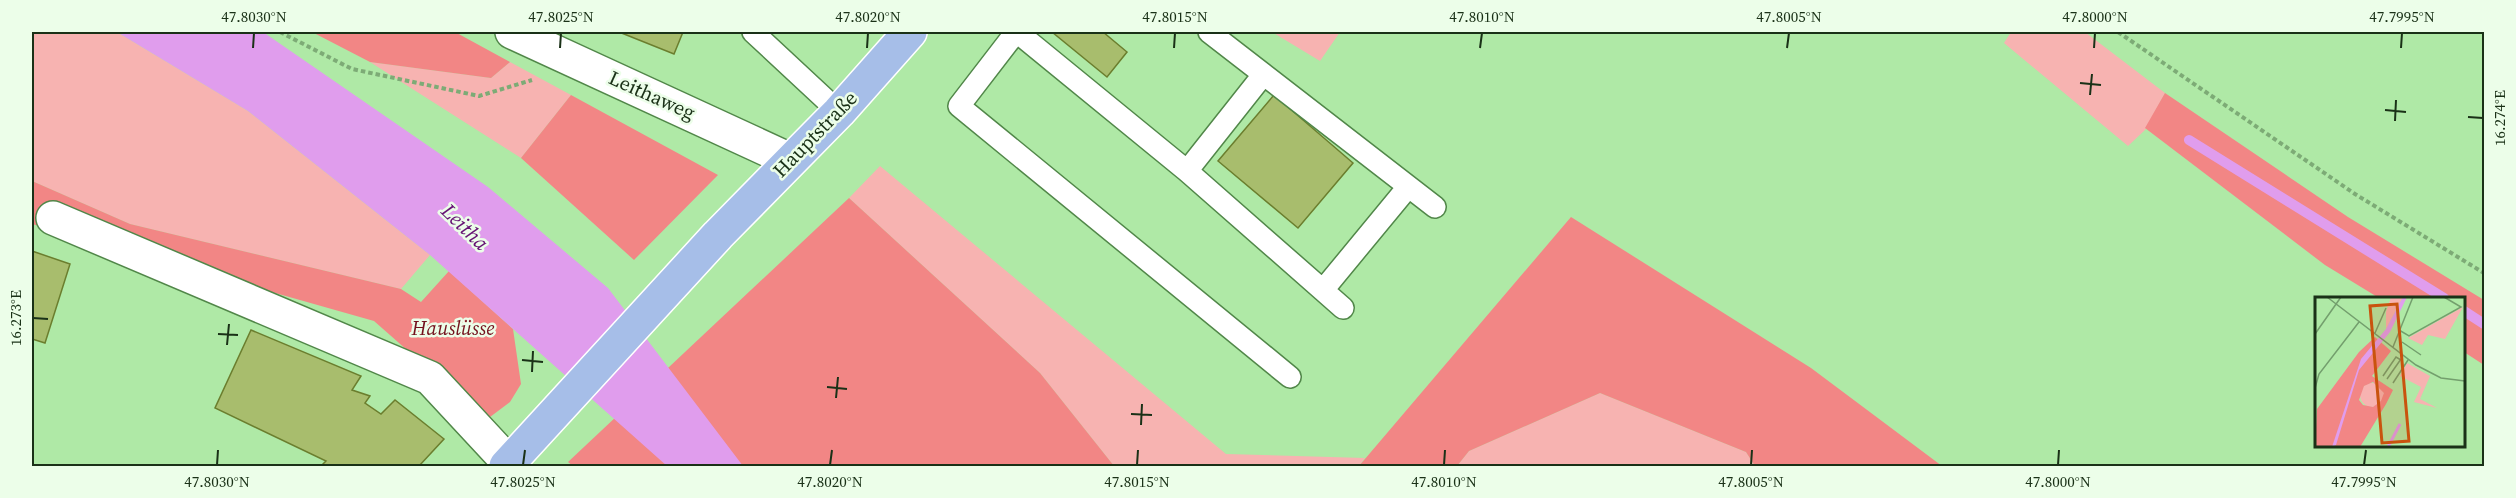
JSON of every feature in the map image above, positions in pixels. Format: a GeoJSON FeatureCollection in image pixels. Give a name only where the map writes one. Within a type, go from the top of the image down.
{"type":"FeatureCollection","features":[{"type":"Feature","properties":{"kind":"main road","name":"Hauptstraße"},"geometry":{"type":"LineString","coordinates":[[514,458],[718,235],[839,112],[910,32]]}},
{"type":"Feature","properties":{"kind":"street","name":"Leithaweg"},"geometry":{"type":"LineString","coordinates":[[512,32],[790,160]]}},
{"type":"Feature","properties":{"kind":"street"},"geometry":{"type":"LineString","coordinates":[[53,218],[430,378],[514,458]]}},
{"type":"Feature","properties":{"kind":"lane"},"geometry":{"type":"LineString","coordinates":[[753,32],[839,112]]}},
{"type":"Feature","properties":{"kind":"lane"},"geometry":{"type":"LineString","coordinates":[[1290,377],[959,106],[1017,32],[1187,171],[1343,308]]}},
{"type":"Feature","properties":{"kind":"lane"},"geometry":{"type":"LineString","coordinates":[[1209,32],[1435,207]]}},
{"type":"Feature","properties":{"kind":"lane"},"geometry":{"type":"LineString","coordinates":[[1187,171],[1263,75]]}},
{"type":"Feature","properties":{"kind":"lane"},"geometry":{"type":"LineString","coordinates":[[1323,290],[1408,187]]}},
{"type":"Feature","properties":{"kind":"path"},"geometry":{"type":"LineString","coordinates":[[280,32],[352,69],[479,96],[584,64]]}},
{"type":"Feature","properties":{"kind":"path"},"geometry":{"type":"LineString","coordinates":[[2118,32],[2355,194],[2484,273]]}},
{"type":"Feature","properties":{"kind":"shaded area"},"geometry":{"type":"Polygon","coordinates":[[[32,32],[117,32],[248,111],[430,255],[401,289],[130,224],[32,181],[32,32]]]}},
{"type":"Feature","properties":{"kind":"shaded area"},"geometry":{"type":"Polygon","coordinates":[[[1272,32],[1340,32],[1320,61],[1272,32]]]}},
{"type":"Feature","properties":{"kind":"shaded area"},"geometry":{"type":"Polygon","coordinates":[[[2011,32],[2085,32],[2165,93],[2145,130],[2128,146],[2004,43],[2011,32]]]}},
{"type":"Feature","properties":{"kind":"shaded area"},"geometry":{"type":"Polygon","coordinates":[[[370,62],[491,78],[510,62],[571,95],[521,158],[370,62]]]}},
{"type":"Feature","properties":{"kind":"shaded area"},"geometry":{"type":"Polygon","coordinates":[[[880,166],[1226,454],[1365,458],[1359,466],[1114,466],[1040,373],[849,198],[880,166]]]}},
{"type":"Feature","properties":{"kind":"shaded area"},"geometry":{"type":"Polygon","coordinates":[[[1600,393],[1746,452],[1755,466],[1457,466],[1469,451],[1600,393]]]}},
{"type":"Feature","properties":{"kind":"green space"},"geometry":{"type":"Polygon","coordinates":[[[312,32],[455,32],[510,62],[491,78],[370,62],[312,32]]]}},
{"type":"Feature","properties":{"kind":"green space"},"geometry":{"type":"Polygon","coordinates":[[[2165,93],[2348,217],[2484,300],[2484,365],[2465,353],[2465,297],[2377,297],[2325,265],[2145,128],[2165,93]]]}},
{"type":"Feature","properties":{"kind":"green space"},"geometry":{"type":"Polygon","coordinates":[[[571,95],[718,175],[634,260],[521,158],[571,95]]]}},
{"type":"Feature","properties":{"kind":"green space","name":"Hauslüsse"},"geometry":{"type":"Polygon","coordinates":[[[32,181],[130,224],[401,289],[421,302],[449,271],[513,329],[521,384],[510,402],[490,417],[443,367],[407,350],[374,321],[32,224],[32,181]]]}},
{"type":"Feature","properties":{"kind":"green space"},"geometry":{"type":"Polygon","coordinates":[[[849,198],[1040,373],[1114,466],[573,466],[568,462],[849,198]]]}},
{"type":"Feature","properties":{"kind":"green space"},"geometry":{"type":"Polygon","coordinates":[[[1571,217],[1811,368],[1942,466],[1755,466],[1746,452],[1600,393],[1469,451],[1457,466],[1359,466],[1571,217]]]}},
{"type":"Feature","properties":{"kind":"water","name":"Leitha"},"geometry":{"type":"Polygon","coordinates":[[[117,32],[263,32],[488,187],[608,288],[743,466],[667,466],[430,255],[248,111],[117,32]]]}},
{"type":"Feature","properties":{"kind":"building"},"geometry":{"type":"Polygon","coordinates":[[[619,32],[683,32],[674,54],[619,32]]]}},
{"type":"Feature","properties":{"kind":"building"},"geometry":{"type":"Polygon","coordinates":[[[1052,32],[1103,32],[1127,52],[1107,77],[1052,32]]]}},
{"type":"Feature","properties":{"kind":"building"},"geometry":{"type":"Polygon","coordinates":[[[1274,95],[1353,163],[1298,228],[1218,161],[1274,95]]]}},
{"type":"Feature","properties":{"kind":"building"},"geometry":{"type":"Polygon","coordinates":[[[32,251],[70,264],[45,343],[32,339],[32,251]]]}},
{"type":"Feature","properties":{"kind":"building"},"geometry":{"type":"Polygon","coordinates":[[[251,330],[361,376],[352,390],[370,396],[365,403],[381,414],[395,400],[444,439],[419,466],[321,466],[326,461],[215,408],[251,330]]]}},
{"type":"Feature","properties":{"kind":"waterway"},"geometry":{"type":"LineString","coordinates":[[2189,140],[2442,297]]}},
{"type":"Feature","properties":{"kind":"waterway"},"geometry":{"type":"LineString","coordinates":[[2465,312],[2484,324]]}}]}
